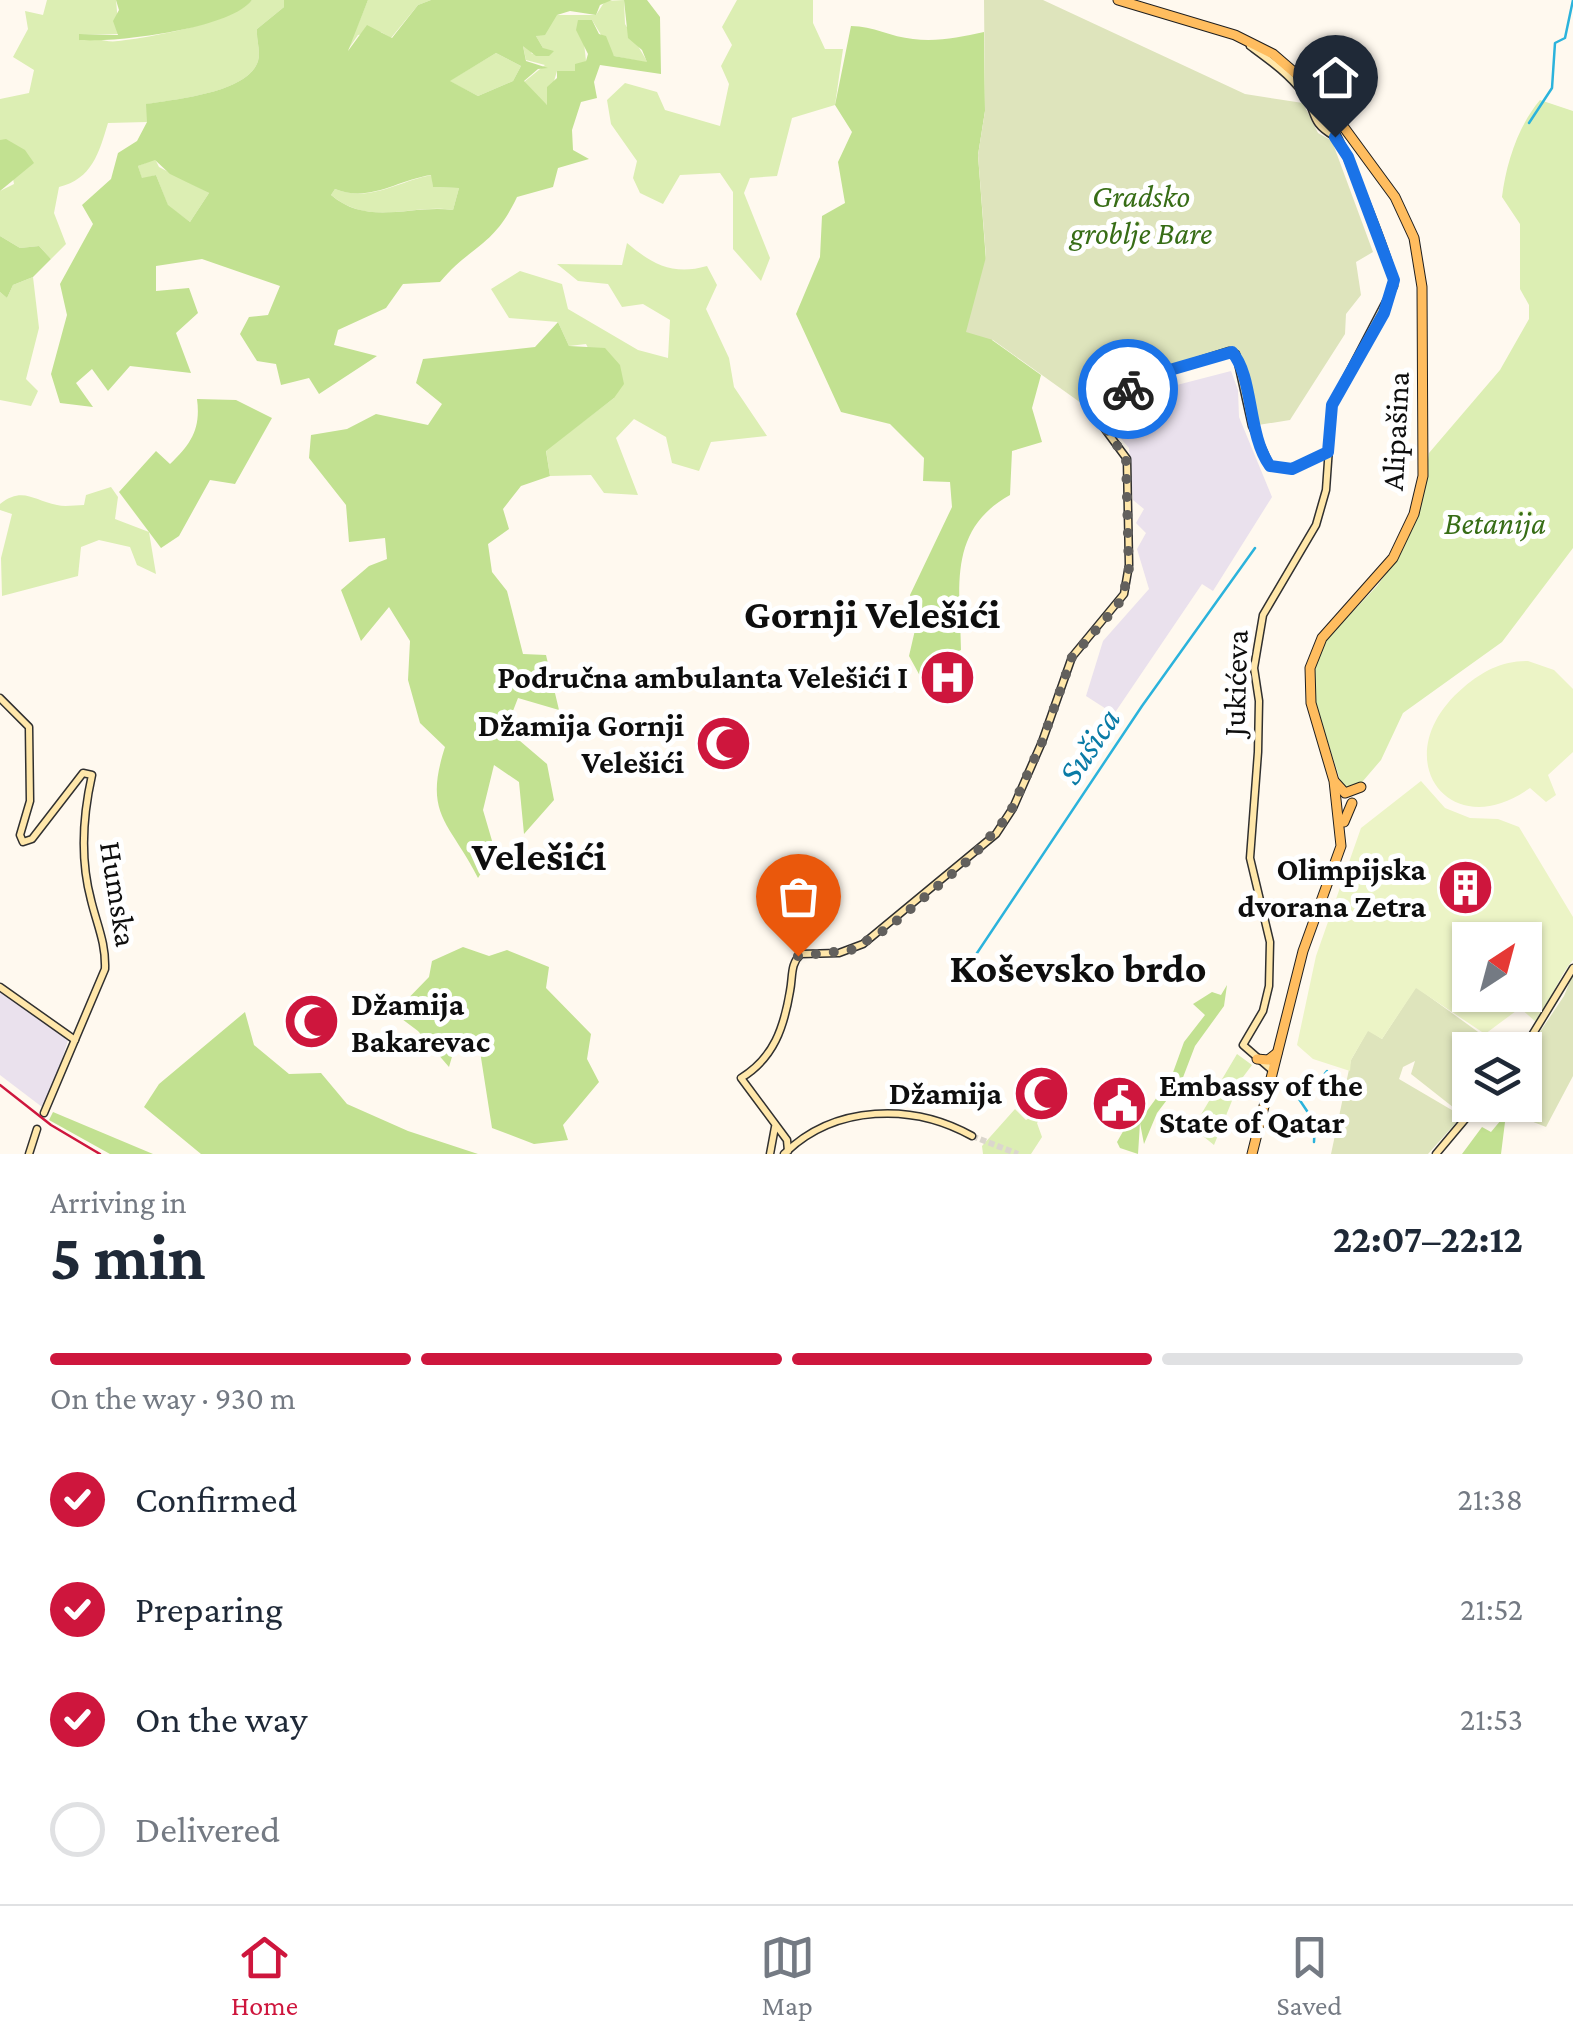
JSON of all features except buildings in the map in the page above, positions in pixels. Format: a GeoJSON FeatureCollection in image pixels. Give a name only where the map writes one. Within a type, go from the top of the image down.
{"type":"FeatureCollection","features":[{"type":"Feature","properties":{"kind":"main road","name":"Alipašina"},"geometry":{"type":"LineString","coordinates":[[1118,0],[1235,35],[1280,60],[1329,107],[1395,197],[1414,238],[1418,262],[1424,452],[1414,514],[1393,558],[1322,638],[1310,668],[1310,695],[1334,781],[1342,834],[1337,860],[1308,937],[1252,1154]]}},
{"type":"Feature","properties":{"kind":"main road"},"geometry":{"type":"LineString","coordinates":[[1334,781],[1345,793],[1361,787]]}},
{"type":"Feature","properties":{"kind":"main road"},"geometry":{"type":"LineString","coordinates":[[1342,834],[1352,803]]}},
{"type":"Feature","properties":{"kind":"main road"},"geometry":{"type":"LineString","coordinates":[[1258,1059],[1268,1060],[1277,1053]]}},
{"type":"Feature","properties":{"kind":"street","name":"Jukićeva"},"geometry":{"type":"LineString","coordinates":[[1235,35],[1281,70],[1309,103],[1325,112],[1348,157],[1394,280],[1384,313],[1332,405],[1322,509],[1266,605],[1254,668],[1258,752],[1250,867],[1270,949],[1267,999],[1242,1045],[1258,1059]]}},
{"type":"Feature","properties":{"kind":"street","name":"Jukićeva"},"geometry":{"type":"LineString","coordinates":[[1309,103],[1315,122],[1335,137]]}},
{"type":"Feature","properties":{"kind":"street"},"geometry":{"type":"LineString","coordinates":[[786,1152],[786,1139],[742,1078],[763,1063],[775,1046],[793,962],[801,954],[839,953],[864,944],[996,834],[1016,800],[1079,647],[1118,605],[1129,576],[1126,459],[1096,417],[1099,407],[1163,372],[1228,351],[1236,354],[1252,426],[1270,466],[1292,469],[1328,452]]}},
{"type":"Feature","properties":{"kind":"street","name":"Humska"},"geometry":{"type":"LineString","coordinates":[[0,698],[29,727],[30,801],[20,835],[23,842],[32,839],[84,772],[92,775],[85,799],[84,852],[90,901],[104,944],[105,969],[74,1040]]}},
{"type":"Feature","properties":{"kind":"street"},"geometry":{"type":"LineString","coordinates":[[1535,1032],[1573,968]]}},
{"type":"Feature","properties":{"kind":"street"},"geometry":{"type":"LineString","coordinates":[[0,986],[74,1040],[44,1112]]}},
{"type":"Feature","properties":{"kind":"street"},"geometry":{"type":"LineString","coordinates":[[1258,1059],[1273,1070]]}},
{"type":"Feature","properties":{"kind":"street"},"geometry":{"type":"LineString","coordinates":[[786,1152],[800,1140],[845,1118],[890,1114],[935,1117],[972,1136]]}},
{"type":"Feature","properties":{"kind":"street"},"geometry":{"type":"LineString","coordinates":[[1436,1154],[1463,1122]]}},
{"type":"Feature","properties":{"kind":"street"},"geometry":{"type":"LineString","coordinates":[[772,1153],[775,1125]]}},
{"type":"Feature","properties":{"kind":"street"},"geometry":{"type":"LineString","coordinates":[[21,1154],[29,1150],[37,1129]]}},
{"type":"Feature","properties":{"kind":"street"},"geometry":{"type":"LineString","coordinates":[[774,1138],[800,1140]]}},
{"type":"Feature","properties":{"kind":"shaded area"},"geometry":{"type":"Polygon","coordinates":[[[1231,371],[1238,390],[1239,417],[1272,497],[1213,591],[1202,584],[1114,714],[1086,696],[1103,641],[1149,589],[1137,549],[1146,533],[1136,523],[1144,509],[1133,500],[1129,448],[1110,426],[1142,394],[1231,371]]]}},
{"type":"Feature","properties":{"kind":"shaded area"},"geometry":{"type":"Polygon","coordinates":[[[0,987],[69,1037],[46,1110],[0,1075],[0,987]]]}},
{"type":"Feature","properties":{"kind":"green space"},"geometry":{"type":"Polygon","coordinates":[[[47,0],[116,0],[119,34],[79,34],[113,41],[210,22],[252,0],[284,0],[284,7],[257,29],[258,61],[240,81],[209,93],[147,104],[147,122],[108,123],[87,171],[59,187],[54,213],[66,244],[51,259],[39,246],[20,248],[0,236],[0,191],[14,184],[6,140],[0,140],[0,99],[29,93],[34,70],[13,57],[28,29],[25,11],[43,15],[47,0]]]}},
{"type":"Feature","properties":{"kind":"green space"},"geometry":{"type":"Polygon","coordinates":[[[116,0],[252,0],[221,19],[197,26],[144,36],[79,40],[79,34],[118,35],[113,21],[119,10],[116,0]]]}},
{"type":"Feature","properties":{"kind":"green space"},"geometry":{"type":"Polygon","coordinates":[[[284,0],[368,0],[348,51],[367,25],[392,38],[418,5],[431,0],[612,0],[600,5],[596,15],[570,11],[557,15],[545,35],[536,36],[543,48],[554,51],[549,56],[536,56],[523,46],[526,61],[548,68],[538,69],[524,81],[547,105],[547,87],[557,78],[557,71],[575,71],[575,64],[586,61],[588,54],[576,30],[578,20],[592,20],[599,34],[606,36],[614,56],[647,62],[642,50],[628,38],[624,0],[647,0],[660,17],[661,74],[600,65],[594,82],[597,98],[581,102],[572,130],[573,150],[589,159],[558,168],[553,187],[517,197],[491,236],[440,282],[403,284],[386,308],[338,330],[334,345],[377,356],[319,394],[309,378],[281,385],[276,364],[257,361],[240,334],[249,317],[268,315],[280,286],[202,259],[156,266],[156,291],[189,288],[198,313],[176,333],[191,373],[130,366],[108,391],[92,369],[76,383],[93,407],[60,403],[51,374],[67,315],[60,284],[93,224],[82,205],[111,179],[118,153],[137,141],[147,122],[146,104],[209,93],[240,81],[258,61],[257,29],[284,7],[284,0]],[[496,53],[450,81],[478,96],[513,81],[521,66],[496,53]],[[155,160],[138,166],[142,178],[156,175],[168,205],[190,222],[209,193],[170,174],[155,160]],[[431,175],[372,192],[335,189],[331,195],[345,205],[375,212],[453,210],[459,188],[433,187],[431,175]]]}},
{"type":"Feature","properties":{"kind":"green space"},"geometry":{"type":"Polygon","coordinates":[[[368,0],[431,0],[418,5],[391,38],[381,32],[358,35],[347,51],[368,0]]]}},
{"type":"Feature","properties":{"kind":"green space"},"geometry":{"type":"Polygon","coordinates":[[[624,0],[625,24],[648,63],[614,56],[592,20],[584,43],[586,61],[575,71],[557,71],[547,105],[543,103],[524,82],[545,65],[526,60],[523,46],[528,46],[532,54],[543,48],[536,36],[556,15],[596,15],[605,1],[624,0]]]}},
{"type":"Feature","properties":{"kind":"green space"},"geometry":{"type":"Polygon","coordinates":[[[737,0],[813,0],[813,23],[825,49],[843,49],[835,105],[792,118],[777,176],[750,178],[744,193],[770,258],[761,281],[733,249],[733,192],[720,173],[680,175],[663,204],[640,193],[633,178],[637,161],[611,124],[607,100],[625,83],[657,92],[665,110],[720,126],[729,84],[721,66],[732,45],[722,27],[737,0]]]}},
{"type":"Feature","properties":{"kind":"green space","name":"Gradsko groblje Bare"},"geometry":{"type":"Polygon","coordinates":[[[984,0],[1043,0],[1245,94],[1303,103],[1318,133],[1332,141],[1373,252],[1356,262],[1361,295],[1346,314],[1345,334],[1290,420],[1252,426],[1242,364],[1233,346],[1150,374],[1088,408],[993,340],[966,332],[986,257],[978,155],[985,111],[984,0]]]}},
{"type":"Feature","properties":{"kind":"green space"},"geometry":{"type":"Polygon","coordinates":[[[851,26],[922,40],[984,32],[985,111],[978,155],[992,340],[1041,375],[1032,408],[1042,442],[1012,451],[1010,495],[990,509],[967,543],[959,583],[961,650],[941,659],[925,685],[909,656],[918,617],[910,595],[952,507],[950,482],[923,481],[924,458],[890,424],[841,412],[796,314],[820,257],[822,216],[845,203],[838,162],[852,132],[835,105],[851,26]]]}},
{"type":"Feature","properties":{"kind":"green space"},"geometry":{"type":"Polygon","coordinates":[[[496,53],[521,66],[513,81],[478,96],[449,81],[496,53]]]}},
{"type":"Feature","properties":{"kind":"green space","name":"Betanija"},"geometry":{"type":"Polygon","coordinates":[[[1540,100],[1573,111],[1573,548],[1502,642],[1403,713],[1381,760],[1357,788],[1343,789],[1315,702],[1313,670],[1324,642],[1377,586],[1401,553],[1421,506],[1429,453],[1500,370],[1529,319],[1529,305],[1520,289],[1520,224],[1502,197],[1514,146],[1540,100]]]}},
{"type":"Feature","properties":{"kind":"green space"},"geometry":{"type":"Polygon","coordinates":[[[6,139],[25,150],[34,163],[0,191],[0,140],[6,139]]]}},
{"type":"Feature","properties":{"kind":"green space"},"geometry":{"type":"Polygon","coordinates":[[[155,159],[159,167],[209,193],[190,222],[168,206],[156,175],[142,179],[138,166],[155,159]]]}},
{"type":"Feature","properties":{"kind":"green space"},"geometry":{"type":"Polygon","coordinates":[[[432,175],[433,187],[459,188],[453,210],[376,212],[346,205],[331,195],[335,189],[360,194],[432,175]]]}},
{"type":"Feature","properties":{"kind":"green space"},"geometry":{"type":"Polygon","coordinates":[[[0,236],[20,248],[39,246],[51,259],[33,277],[13,285],[7,298],[0,292],[0,236]]]}},
{"type":"Feature","properties":{"kind":"green space"},"geometry":{"type":"Polygon","coordinates":[[[627,243],[645,257],[673,269],[707,266],[717,285],[706,309],[729,358],[734,387],[767,436],[711,442],[699,471],[672,463],[666,437],[634,419],[616,438],[638,495],[604,493],[591,475],[550,476],[546,450],[614,398],[586,344],[569,346],[558,322],[509,318],[491,289],[520,271],[562,284],[568,309],[638,350],[668,358],[670,320],[643,304],[622,307],[608,284],[578,281],[557,264],[622,265],[627,243]]]}},
{"type":"Feature","properties":{"kind":"green space"},"geometry":{"type":"Polygon","coordinates":[[[33,277],[39,328],[26,379],[38,391],[31,406],[0,400],[0,292],[7,298],[13,285],[33,277]]]}},
{"type":"Feature","properties":{"kind":"green space"},"geometry":{"type":"Polygon","coordinates":[[[558,322],[569,346],[605,348],[620,365],[624,384],[614,398],[546,451],[550,476],[521,486],[503,509],[509,529],[488,544],[492,572],[507,591],[523,654],[546,655],[559,710],[518,698],[506,729],[547,764],[554,800],[524,834],[519,782],[494,765],[483,810],[495,851],[478,878],[442,817],[437,788],[445,747],[420,723],[408,680],[410,641],[389,607],[361,641],[341,590],[369,566],[387,559],[385,538],[349,542],[346,505],[309,458],[311,435],[347,429],[376,414],[428,425],[442,404],[416,383],[423,359],[535,347],[558,322]]]}},
{"type":"Feature","properties":{"kind":"green space"},"geometry":{"type":"Polygon","coordinates":[[[197,399],[236,400],[272,418],[235,484],[210,480],[179,536],[161,548],[119,492],[156,451],[170,464],[184,450],[196,427],[197,399]]]}},
{"type":"Feature","properties":{"kind":"green space"},"geometry":{"type":"Polygon","coordinates":[[[111,487],[118,497],[115,519],[149,532],[156,574],[137,565],[130,547],[99,540],[81,547],[78,576],[2,596],[1,558],[12,514],[0,510],[0,504],[22,495],[60,506],[84,505],[86,495],[111,487]]]}},
{"type":"Feature","properties":{"kind":"green space"},"geometry":{"type":"Polygon","coordinates":[[[1528,661],[1554,670],[1573,689],[1573,752],[1548,775],[1556,795],[1546,802],[1530,788],[1500,803],[1474,807],[1452,800],[1436,785],[1428,764],[1429,740],[1440,713],[1464,687],[1486,672],[1528,661]]]}},
{"type":"Feature","properties":{"kind":"green space"},"geometry":{"type":"Polygon","coordinates":[[[1421,781],[1445,808],[1470,818],[1498,819],[1519,827],[1573,917],[1573,960],[1546,1007],[1536,1022],[1525,1012],[1542,1012],[1542,922],[1452,922],[1452,1012],[1416,988],[1382,1039],[1368,1031],[1351,1060],[1350,1071],[1313,1059],[1297,1045],[1316,956],[1361,828],[1421,781]]]}},
{"type":"Feature","properties":{"kind":"green space"},"geometry":{"type":"Polygon","coordinates":[[[463,947],[489,956],[507,950],[549,967],[546,988],[591,1034],[587,1059],[599,1082],[563,1125],[568,1140],[534,1144],[492,1128],[479,1045],[456,1043],[449,1067],[418,1031],[394,1013],[429,977],[432,961],[463,947]]]}},
{"type":"Feature","properties":{"kind":"green space"},"geometry":{"type":"Polygon","coordinates":[[[1573,974],[1573,1076],[1546,1127],[1534,1122],[1542,1122],[1540,1032],[1564,996],[1573,974]]]}},
{"type":"Feature","properties":{"kind":"green space"},"geometry":{"type":"Polygon","coordinates":[[[1227,985],[1224,1006],[1195,1046],[1182,1080],[1157,1113],[1144,1144],[1140,1123],[1138,1154],[1120,1148],[1117,1142],[1134,1112],[1141,1119],[1171,1078],[1184,1042],[1205,1015],[1193,1004],[1212,992],[1221,995],[1227,985]]]}},
{"type":"Feature","properties":{"kind":"green space"},"geometry":{"type":"Polygon","coordinates":[[[1416,987],[1478,1032],[1452,1032],[1452,1106],[1411,1074],[1415,1061],[1403,1067],[1399,1079],[1452,1110],[1452,1122],[1457,1122],[1428,1154],[1331,1154],[1351,1060],[1368,1030],[1382,1039],[1416,987]]]}},
{"type":"Feature","properties":{"kind":"green space"},"geometry":{"type":"Polygon","coordinates":[[[245,1012],[254,1045],[289,1074],[321,1073],[347,1104],[408,1131],[478,1154],[201,1154],[144,1107],[159,1084],[245,1012]]]}},
{"type":"Feature","properties":{"kind":"green space"},"geometry":{"type":"Polygon","coordinates":[[[1452,1012],[1515,1012],[1488,1032],[1452,1012]]]}},
{"type":"Feature","properties":{"kind":"green space"},"geometry":{"type":"Polygon","coordinates":[[[1237,1054],[1252,1065],[1240,1081],[1214,1145],[1193,1128],[1237,1054]]]}},
{"type":"Feature","properties":{"kind":"green space"},"geometry":{"type":"Polygon","coordinates":[[[1044,1101],[1050,1104],[1037,1123],[1042,1137],[1031,1154],[983,1154],[982,1146],[1015,1109],[1026,1120],[1044,1109],[1044,1101]]]}},
{"type":"Feature","properties":{"kind":"green space"},"geometry":{"type":"Polygon","coordinates":[[[53,1112],[153,1154],[110,1154],[49,1120],[53,1112]]]}},
{"type":"Feature","properties":{"kind":"green space"},"geometry":{"type":"Polygon","coordinates":[[[1499,1122],[1505,1122],[1501,1154],[1462,1154],[1482,1127],[1491,1132],[1499,1122]]]}},
{"type":"Feature","properties":{"kind":"waterway","name":"Sušica"},"geometry":{"type":"LineString","coordinates":[[1529,123],[1552,88],[1555,43],[1565,38],[1573,0]]}},
{"type":"Feature","properties":{"kind":"waterway","name":"Sušica"},"geometry":{"type":"LineString","coordinates":[[965,971],[1142,706],[1255,548]]}},
{"type":"Feature","properties":{"kind":"waterway"},"geometry":{"type":"LineString","coordinates":[[1314,1142],[1315,1123],[1297,1096],[1299,1085],[1319,1081],[1327,1071]]}},
{"type":"Feature","properties":{"kind":"tunnel"},"geometry":{"type":"LineString","coordinates":[[972,1136],[1018,1154]]}},
{"type":"Feature","properties":{"kind":"railway"},"geometry":{"type":"LineString","coordinates":[[0,1085],[51,1125],[100,1154]]}},
{"type":"Feature","properties":{"kind":"way so far"},"geometry":{"type":"LineString","coordinates":[[798,956],[851,950],[888,928],[972,857],[1009,815],[1042,742],[1072,657],[1118,605],[1127,585],[1126,459],[1095,412],[1128,389]]}},
{"type":"Feature","properties":{"kind":"place","name":"Područna ambulanta Velešići I"},"geometry":{"type":"Point","coordinates":[947,677]}},
{"type":"Feature","properties":{"kind":"place","name":"Džamija Gornji Velešići"},"geometry":{"type":"Point","coordinates":[723,743]}},
{"type":"Feature","properties":{"kind":"place","name":"Olimpijska dvorana Zetra"},"geometry":{"type":"Point","coordinates":[1465,887]}},
{"type":"Feature","properties":{"kind":"place","name":"Džamija Bakarevac"},"geometry":{"type":"Point","coordinates":[312,1022]}},
{"type":"Feature","properties":{"kind":"place","name":"Džamija"},"geometry":{"type":"Point","coordinates":[1041,1093]}},
{"type":"Feature","properties":{"kind":"place","name":"Embassy of the State of Qatar"},"geometry":{"type":"Point","coordinates":[1120,1103]}},
{"type":"Feature","properties":{"kind":"district","name":"Gornji Velešići"},"geometry":{"type":"Point","coordinates":[872,613]}},
{"type":"Feature","properties":{"kind":"district","name":"Velešići"},"geometry":{"type":"Point","coordinates":[539,855]}},
{"type":"Feature","properties":{"kind":"district","name":"Koševsko brdo"},"geometry":{"type":"Point","coordinates":[1078,967]}},
{"type":"Feature","properties":{"kind":"route"},"geometry":{"type":"LineString","coordinates":[[1128,389],[1163,372],[1232,352],[1242,374],[1252,426],[1270,466],[1277,470],[1292,469],[1328,452],[1332,405],[1394,291],[1386,252],[1348,157],[1335,137]]}}]}
